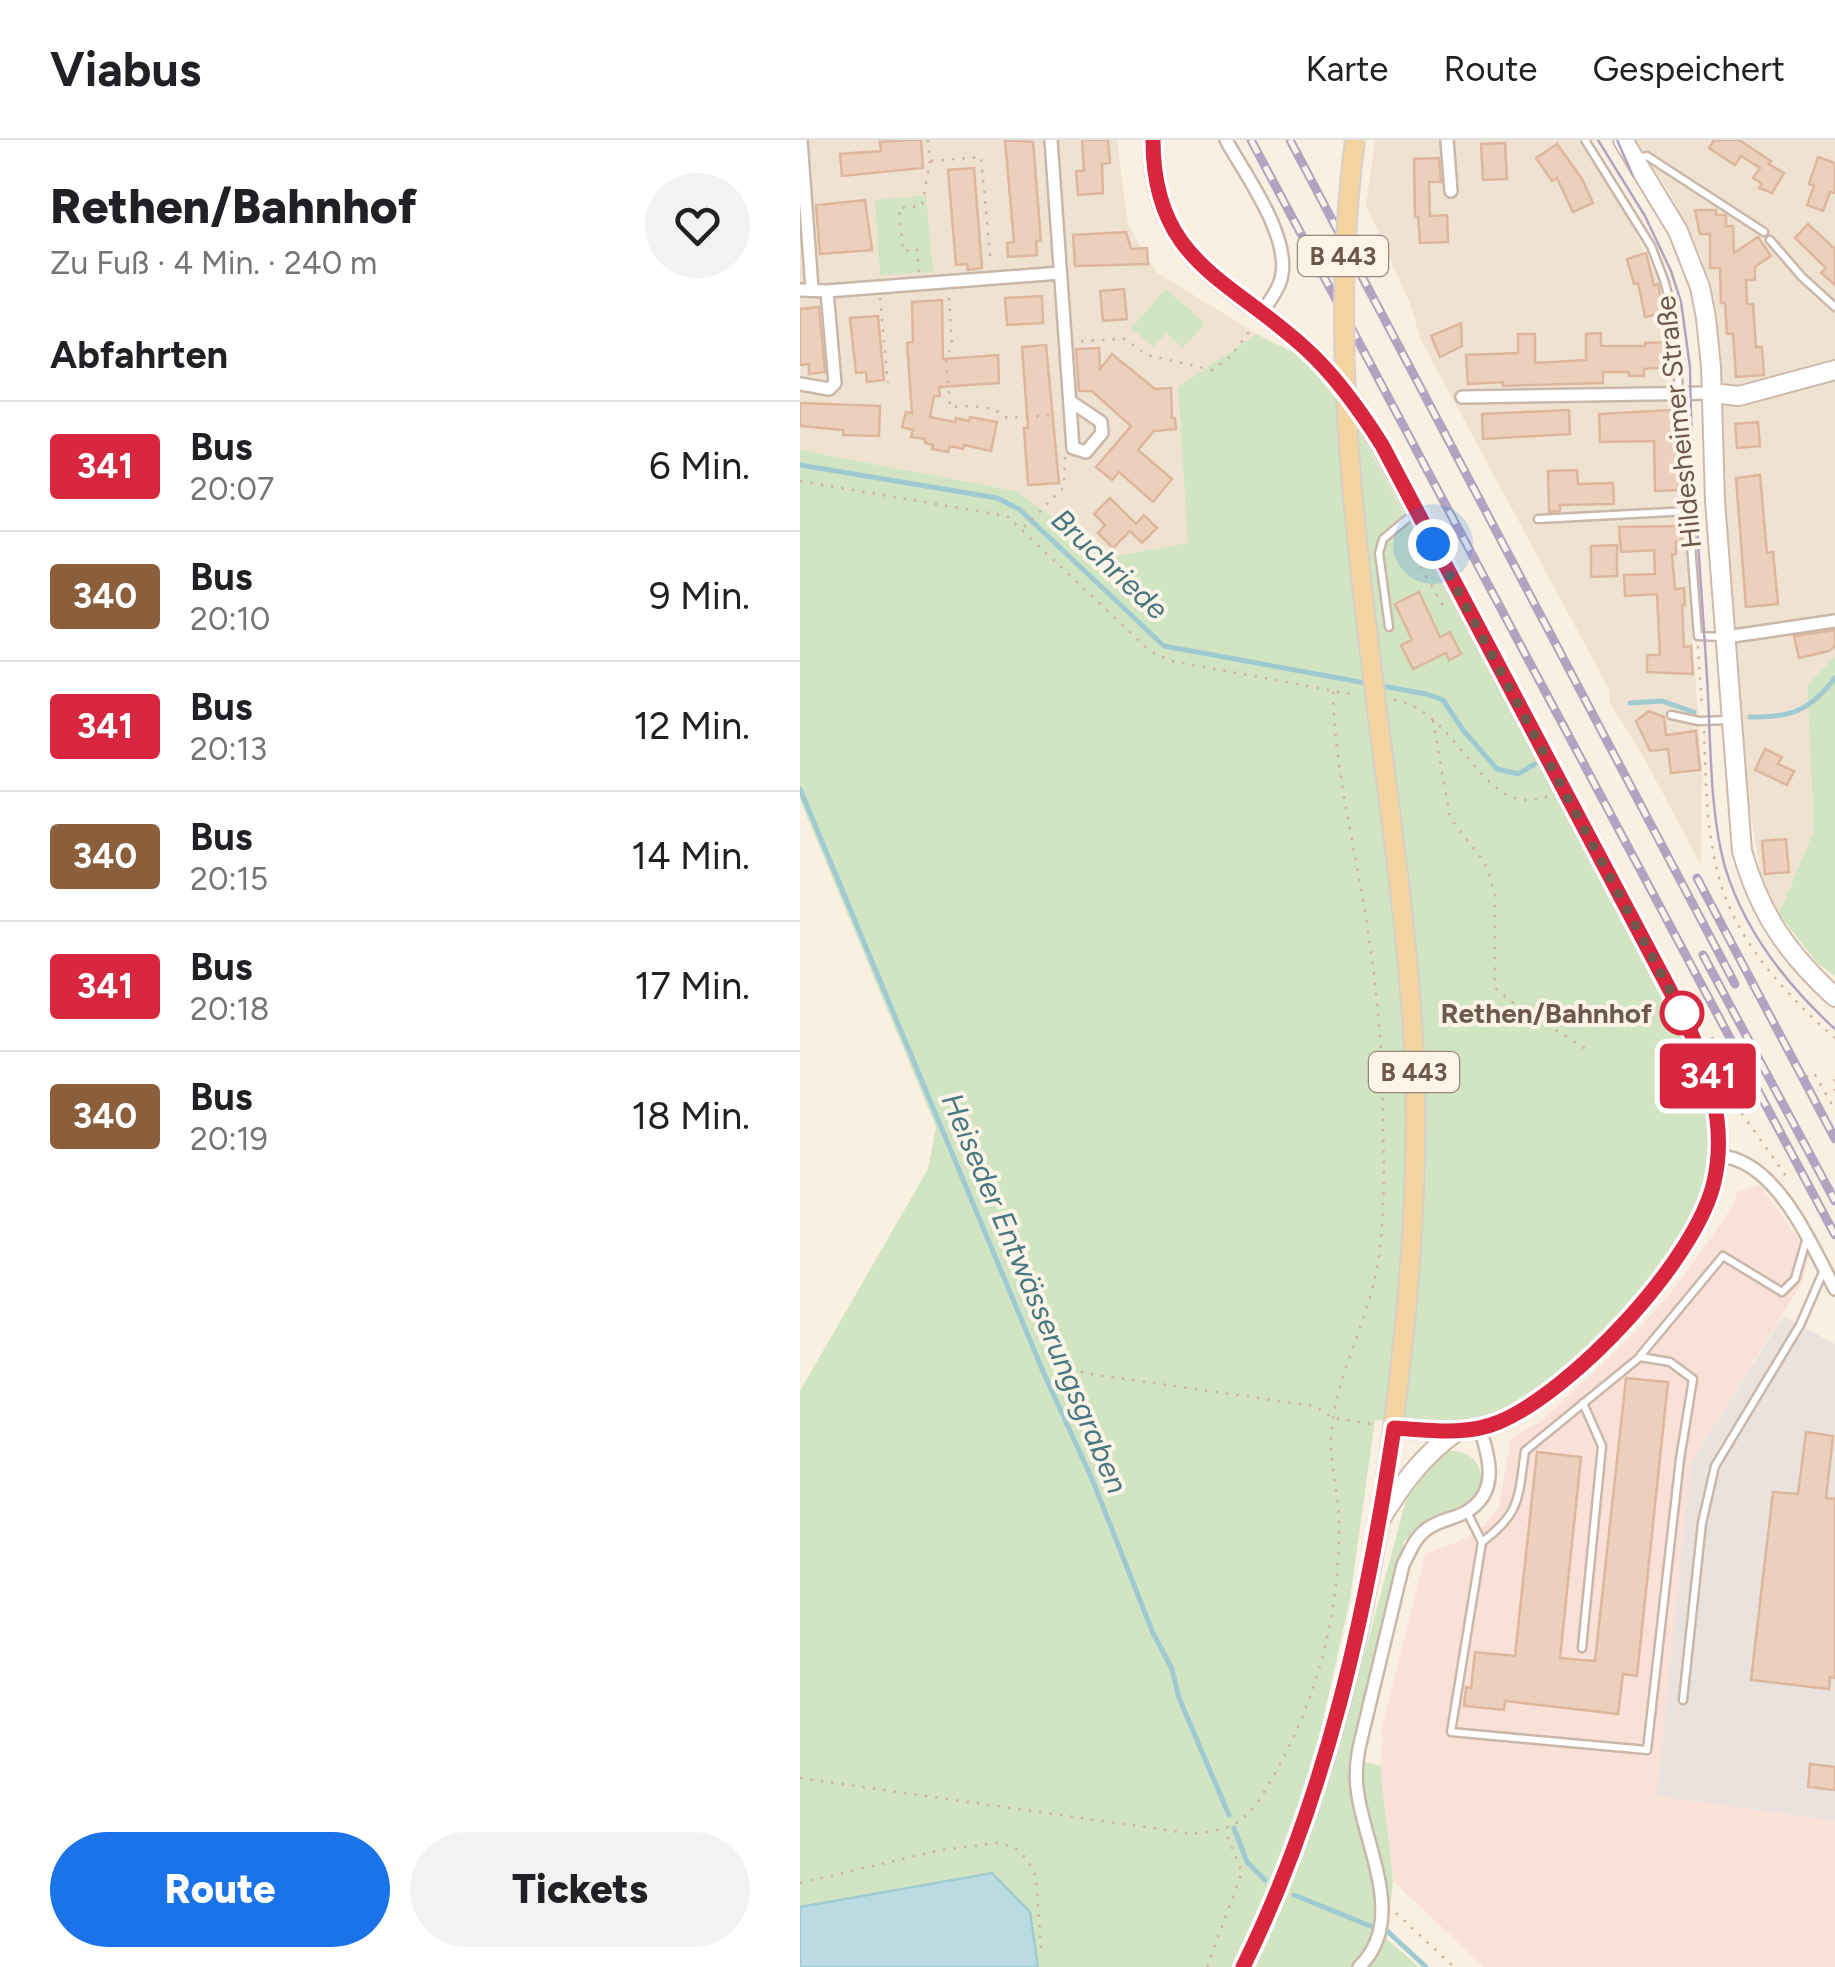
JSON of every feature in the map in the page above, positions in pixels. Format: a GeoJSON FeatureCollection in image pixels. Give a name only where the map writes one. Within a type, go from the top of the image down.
{"type":"FeatureCollection","features":[{"type":"Feature","properties":{"kind":"main road","name":"B 443"},"geometry":{"type":"LineString","coordinates":[[1243,1967],[1291,1858],[1325,1760],[1353,1658],[1394,1428],[1408,1291],[1414,1108],[1406,949],[1353,505],[1343,372],[1343,263],[1355,140]]}},
{"type":"Feature","properties":{"kind":"street"},"geometry":{"type":"LineString","coordinates":[[801,140],[806,290],[1060,273]]}},
{"type":"Feature","properties":{"kind":"street"},"geometry":{"type":"LineString","coordinates":[[1051,140],[1073,448],[1086,452],[1102,433],[1101,422],[1071,408]]}},
{"type":"Feature","properties":{"kind":"street"},"geometry":{"type":"LineString","coordinates":[[1153,140],[1157,189],[1174,232],[1210,276],[1304,346],[1362,413],[1682,1013],[1703,1060],[1719,1128],[1714,1182],[1696,1230],[1654,1290],[1602,1345],[1561,1381],[1502,1421],[1457,1432],[1394,1428]]}},
{"type":"Feature","properties":{"kind":"street"},"geometry":{"type":"LineString","coordinates":[[1226,140],[1270,222],[1284,259],[1280,281],[1262,314]]}},
{"type":"Feature","properties":{"kind":"street"},"geometry":{"type":"LineString","coordinates":[[1447,140],[1451,192]]}},
{"type":"Feature","properties":{"kind":"street","name":"Hildesheimer Straße"},"geometry":{"type":"LineString","coordinates":[[1615,140],[1629,151],[1678,232],[1691,261],[1706,318],[1738,818],[1750,878],[1779,936],[1835,997]]}},
{"type":"Feature","properties":{"kind":"street"},"geometry":{"type":"LineString","coordinates":[[800,384],[829,389],[835,383],[827,291]]}},
{"type":"Feature","properties":{"kind":"street"},"geometry":{"type":"LineString","coordinates":[[1462,398],[1712,393],[1739,396],[1835,370]]}},
{"type":"Feature","properties":{"kind":"street"},"geometry":{"type":"LineString","coordinates":[[1726,637],[1835,621]]}},
{"type":"Feature","properties":{"kind":"street"},"geometry":{"type":"LineString","coordinates":[[1718,1156],[1739,1161],[1766,1177],[1807,1237],[1835,1289]]}},
{"type":"Feature","properties":{"kind":"street"},"geometry":{"type":"LineString","coordinates":[[1359,1967],[1378,1938],[1382,1906],[1358,1798],[1355,1772],[1359,1748],[1403,1564],[1428,1528],[1467,1511],[1483,1499],[1489,1484],[1489,1457],[1480,1429]]}},
{"type":"Feature","properties":{"kind":"street"},"geometry":{"type":"LineString","coordinates":[[1380,1520],[1407,1476],[1432,1449],[1457,1432]]}},
{"type":"Feature","properties":{"kind":"lane","name":"Hildesheimer Straße"},"geometry":{"type":"LineString","coordinates":[[1585,140],[1636,220],[1664,280],[1673,313],[1698,636],[1726,637]]}},
{"type":"Feature","properties":{"kind":"lane"},"geometry":{"type":"LineString","coordinates":[[1629,151],[1647,156],[1764,232]]}},
{"type":"Feature","properties":{"kind":"lane"},"geometry":{"type":"LineString","coordinates":[[1770,240],[1802,278],[1835,308]]}},
{"type":"Feature","properties":{"kind":"lane"},"geometry":{"type":"LineString","coordinates":[[1538,519],[1688,510]]}},
{"type":"Feature","properties":{"kind":"lane"},"geometry":{"type":"LineString","coordinates":[[1389,627],[1378,552],[1383,539],[1416,512]]}},
{"type":"Feature","properties":{"kind":"lane"},"geometry":{"type":"LineString","coordinates":[[1671,715],[1699,721],[1731,720]]}},
{"type":"Feature","properties":{"kind":"lane"},"geometry":{"type":"LineString","coordinates":[[1482,1542],[1506,1524],[1518,1502],[1525,1451],[1640,1357],[1723,1256],[1782,1292],[1795,1280],[1807,1237]]}},
{"type":"Feature","properties":{"kind":"lane"},"geometry":{"type":"LineString","coordinates":[[1683,1700],[1702,1523],[1715,1466],[1800,1325],[1824,1269]]}},
{"type":"Feature","properties":{"kind":"lane"},"geometry":{"type":"LineString","coordinates":[[1467,1511],[1482,1542],[1451,1732],[1647,1750],[1680,1459],[1693,1379],[1670,1362],[1640,1357]]}},
{"type":"Feature","properties":{"kind":"lane"},"geometry":{"type":"LineString","coordinates":[[1582,1403],[1602,1446],[1582,1648]]}},
{"type":"Feature","properties":{"kind":"path"},"geometry":{"type":"LineString","coordinates":[[920,283],[918,250],[902,251],[900,208],[922,206],[930,161],[928,140]]}},
{"type":"Feature","properties":{"kind":"path"},"geometry":{"type":"LineString","coordinates":[[930,161],[981,158],[992,278]]}},
{"type":"Feature","properties":{"kind":"path"},"geometry":{"type":"LineString","coordinates":[[947,281],[952,344],[946,358],[950,407],[974,406],[1004,413],[1007,418],[1071,408]]}},
{"type":"Feature","properties":{"kind":"path"},"geometry":{"type":"LineString","coordinates":[[880,286],[888,383]]}},
{"type":"Feature","properties":{"kind":"path"},"geometry":{"type":"LineString","coordinates":[[1066,342],[1125,340],[1148,355],[1213,370],[1231,356],[1262,314]]}},
{"type":"Feature","properties":{"kind":"path"},"geometry":{"type":"LineString","coordinates":[[1023,528],[1064,488],[1065,456],[1073,448]]}},
{"type":"Feature","properties":{"kind":"path"},"geometry":{"type":"LineString","coordinates":[[800,481],[1006,516],[1150,651],[1172,661],[1333,691],[1334,730],[1374,980],[1383,1104],[1376,1273],[1333,1418],[1331,1444],[1340,1519],[1329,1631],[1318,1681],[1304,1716],[1257,1804],[1224,1829],[1194,1834],[800,1778]]}},
{"type":"Feature","properties":{"kind":"path"},"geometry":{"type":"LineString","coordinates":[[1410,548],[1446,611]]}},
{"type":"Feature","properties":{"kind":"path"},"geometry":{"type":"LineString","coordinates":[[1563,789],[1540,800],[1518,800],[1494,788],[1433,716],[1450,818],[1486,863],[1495,895],[1495,988],[1586,1049]]}},
{"type":"Feature","properties":{"kind":"path"},"geometry":{"type":"LineString","coordinates":[[1697,1001],[1704,998]]}},
{"type":"Feature","properties":{"kind":"path"},"geometry":{"type":"LineString","coordinates":[[1808,1014],[1835,1038]]}},
{"type":"Feature","properties":{"kind":"path"},"geometry":{"type":"LineString","coordinates":[[1806,1077],[1814,1073],[1831,1103],[1835,1102]]}},
{"type":"Feature","properties":{"kind":"path"},"geometry":{"type":"LineString","coordinates":[[1835,1078],[1835,1088]]}},
{"type":"Feature","properties":{"kind":"path"},"geometry":{"type":"LineString","coordinates":[[1714,1102],[1724,1100],[1742,1115],[1786,1176]]}},
{"type":"Feature","properties":{"kind":"path"},"geometry":{"type":"LineString","coordinates":[[1016,1230],[1049,1332],[1066,1361],[1083,1373],[1314,1406],[1333,1418],[1394,1428]]}},
{"type":"Feature","properties":{"kind":"path"},"geometry":{"type":"LineString","coordinates":[[1207,1967],[1242,1872],[1224,1829]]}},
{"type":"Feature","properties":{"kind":"path"},"geometry":{"type":"LineString","coordinates":[[800,1883],[941,1850],[998,1843],[1014,1847],[1027,1859],[1036,1877],[1042,1948]]}},
{"type":"Feature","properties":{"kind":"path"},"geometry":{"type":"LineString","coordinates":[[1382,1906],[1398,1914],[1454,1967]]}},
{"type":"Feature","properties":{"kind":"shaded area"},"geometry":{"type":"Polygon","coordinates":[[[800,140],[1117,140],[1128,225],[1156,272],[1257,334],[1178,388],[1189,543],[1109,557],[1016,491],[800,450],[800,140]]]}},
{"type":"Feature","properties":{"kind":"shaded area"},"geometry":{"type":"Polygon","coordinates":[[[1375,140],[1578,140],[1624,210],[1659,281],[1670,340],[1702,769],[1701,865],[1610,703],[1609,689],[1420,338],[1411,306],[1366,205],[1375,140]]]}},
{"type":"Feature","properties":{"kind":"shaded area"},"geometry":{"type":"Polygon","coordinates":[[[1634,140],[1835,140],[1835,656],[1807,685],[1814,830],[1779,914],[1761,876],[1744,774],[1737,655],[1711,394],[1721,363],[1702,258],[1671,195],[1634,140]]]}},
{"type":"Feature","properties":{"kind":"shaded area"},"geometry":{"type":"Polygon","coordinates":[[[1760,1185],[1809,1254],[1803,1281],[1691,1463],[1658,1796],[1835,1821],[1835,1967],[1484,1967],[1393,1881],[1380,1765],[1384,1735],[1380,1734],[1425,1554],[1462,1540],[1484,1526],[1499,1507],[1511,1438],[1540,1422],[1627,1341],[1669,1295],[1733,1205],[1737,1192],[1760,1185]]]}},
{"type":"Feature","properties":{"kind":"shaded area"},"geometry":{"type":"Polygon","coordinates":[[[1783,1316],[1835,1344],[1835,1821],[1657,1796],[1691,1463],[1783,1316]]]}},
{"type":"Feature","properties":{"kind":"green space"},"geometry":{"type":"Polygon","coordinates":[[[926,195],[933,272],[880,275],[875,200],[926,195]]]}},
{"type":"Feature","properties":{"kind":"green space"},"geometry":{"type":"Polygon","coordinates":[[[1166,289],[1205,323],[1183,348],[1166,333],[1153,347],[1131,328],[1166,289]]]}},
{"type":"Feature","properties":{"kind":"green space"},"geometry":{"type":"Polygon","coordinates":[[[1257,334],[1308,360],[1364,439],[1700,1065],[1713,1132],[1707,1174],[1691,1217],[1665,1261],[1633,1304],[1557,1377],[1517,1404],[1468,1425],[1375,1420],[1350,1599],[1315,1756],[1337,1756],[1409,1489],[1429,1461],[1451,1451],[1475,1461],[1481,1478],[1474,1497],[1404,1542],[1350,1760],[1380,1765],[1393,1881],[1387,1939],[1419,1967],[1038,1967],[1030,1912],[992,1873],[800,1907],[800,1391],[928,1169],[936,1127],[800,800],[800,450],[1016,491],[1109,557],[1188,543],[1178,387],[1257,334]]]}},
{"type":"Feature","properties":{"kind":"green space"},"geometry":{"type":"Polygon","coordinates":[[[1835,656],[1835,976],[1817,963],[1779,914],[1814,830],[1807,685],[1835,656]]]}},
{"type":"Feature","properties":{"kind":"water"},"geometry":{"type":"Polygon","coordinates":[[[992,1873],[1030,1912],[1038,1967],[800,1967],[800,1907],[992,1873]]]}},
{"type":"Feature","properties":{"kind":"building"},"geometry":{"type":"Polygon","coordinates":[[[921,140],[923,168],[842,176],[840,154],[881,151],[880,142],[921,140]]]}},
{"type":"Feature","properties":{"kind":"building"},"geometry":{"type":"Polygon","coordinates":[[[1005,140],[1033,142],[1041,241],[1036,241],[1037,255],[1008,257],[1007,243],[1014,242],[1005,140]]]}},
{"type":"Feature","properties":{"kind":"building"},"geometry":{"type":"Polygon","coordinates":[[[1082,140],[1108,140],[1110,163],[1102,164],[1103,193],[1078,195],[1076,171],[1084,171],[1082,140]]]}},
{"type":"Feature","properties":{"kind":"building"},"geometry":{"type":"Polygon","coordinates":[[[1714,140],[1739,140],[1771,161],[1769,164],[1784,173],[1772,193],[1759,188],[1762,184],[1753,178],[1760,168],[1741,156],[1735,165],[1709,148],[1714,140]]]}},
{"type":"Feature","properties":{"kind":"building"},"geometry":{"type":"Polygon","coordinates":[[[1505,143],[1507,179],[1483,180],[1481,144],[1505,143]]]}},
{"type":"Feature","properties":{"kind":"building"},"geometry":{"type":"Polygon","coordinates":[[[1557,144],[1582,179],[1593,203],[1573,212],[1557,178],[1552,181],[1536,158],[1557,144]]]}},
{"type":"Feature","properties":{"kind":"building"},"geometry":{"type":"Polygon","coordinates":[[[1818,157],[1835,163],[1835,193],[1830,192],[1823,211],[1807,205],[1818,157]]]}},
{"type":"Feature","properties":{"kind":"building"},"geometry":{"type":"Polygon","coordinates":[[[1439,158],[1441,182],[1429,182],[1430,216],[1447,215],[1448,242],[1420,243],[1415,217],[1414,159],[1439,158]]]}},
{"type":"Feature","properties":{"kind":"building"},"geometry":{"type":"Polygon","coordinates":[[[974,168],[982,268],[968,270],[967,264],[956,265],[948,170],[974,168]]]}},
{"type":"Feature","properties":{"kind":"building"},"geometry":{"type":"Polygon","coordinates":[[[865,200],[872,250],[820,254],[816,205],[865,200]]]}},
{"type":"Feature","properties":{"kind":"building"},"geometry":{"type":"Polygon","coordinates":[[[1695,210],[1716,210],[1716,215],[1726,215],[1726,226],[1733,226],[1734,253],[1758,237],[1771,256],[1755,267],[1755,280],[1746,280],[1747,304],[1753,304],[1756,347],[1762,347],[1764,375],[1736,377],[1733,334],[1727,334],[1725,303],[1721,303],[1720,268],[1710,268],[1710,234],[1700,234],[1695,210]]]}},
{"type":"Feature","properties":{"kind":"building"},"geometry":{"type":"Polygon","coordinates":[[[1808,224],[1835,249],[1835,285],[1821,273],[1826,268],[1795,238],[1808,224]]]}},
{"type":"Feature","properties":{"kind":"building"},"geometry":{"type":"Polygon","coordinates":[[[1126,232],[1131,249],[1147,248],[1148,264],[1075,266],[1073,235],[1126,232]]]}},
{"type":"Feature","properties":{"kind":"building"},"geometry":{"type":"Polygon","coordinates":[[[1646,253],[1664,313],[1645,317],[1638,283],[1634,284],[1627,259],[1646,253]]]}},
{"type":"Feature","properties":{"kind":"building"},"geometry":{"type":"Polygon","coordinates":[[[1124,289],[1127,319],[1103,321],[1100,291],[1124,289]]]}},
{"type":"Feature","properties":{"kind":"building"},"geometry":{"type":"Polygon","coordinates":[[[1042,296],[1043,323],[1007,325],[1005,298],[1042,296]]]}},
{"type":"Feature","properties":{"kind":"building"},"geometry":{"type":"Polygon","coordinates":[[[942,300],[943,359],[998,355],[999,383],[939,387],[940,396],[934,396],[930,417],[955,422],[956,418],[969,421],[970,417],[997,422],[991,451],[964,445],[963,449],[950,446],[948,452],[932,449],[933,445],[925,443],[925,439],[911,437],[913,430],[902,427],[906,412],[912,413],[907,343],[913,342],[912,302],[942,300]]]}},
{"type":"Feature","properties":{"kind":"building"},"geometry":{"type":"Polygon","coordinates":[[[819,307],[825,372],[809,374],[809,364],[800,365],[800,309],[819,307]]]}},
{"type":"Feature","properties":{"kind":"building"},"geometry":{"type":"Polygon","coordinates":[[[878,316],[884,380],[867,382],[866,372],[856,373],[850,318],[878,316]]]}},
{"type":"Feature","properties":{"kind":"building"},"geometry":{"type":"Polygon","coordinates":[[[1461,323],[1462,346],[1440,357],[1431,336],[1461,323]]]}},
{"type":"Feature","properties":{"kind":"building"},"geometry":{"type":"Polygon","coordinates":[[[1601,333],[1601,346],[1668,342],[1670,367],[1644,369],[1644,376],[1603,372],[1603,383],[1468,384],[1466,355],[1518,353],[1518,334],[1535,334],[1535,363],[1586,360],[1586,334],[1601,333]]]}},
{"type":"Feature","properties":{"kind":"building"},"geometry":{"type":"Polygon","coordinates":[[[1046,345],[1059,483],[1028,485],[1022,347],[1046,345]]]}},
{"type":"Feature","properties":{"kind":"building"},"geometry":{"type":"Polygon","coordinates":[[[1099,348],[1100,369],[1112,354],[1155,389],[1171,388],[1176,429],[1154,431],[1138,450],[1172,479],[1153,502],[1119,472],[1112,480],[1096,467],[1131,426],[1092,391],[1079,391],[1076,349],[1099,348]]]}},
{"type":"Feature","properties":{"kind":"building"},"geometry":{"type":"Polygon","coordinates":[[[800,403],[880,406],[879,436],[843,435],[843,430],[800,426],[800,403]]]}},
{"type":"Feature","properties":{"kind":"building"},"geometry":{"type":"Polygon","coordinates":[[[1569,410],[1570,434],[1483,439],[1482,414],[1569,410]]]}},
{"type":"Feature","properties":{"kind":"building"},"geometry":{"type":"Polygon","coordinates":[[[1674,410],[1679,490],[1655,491],[1654,441],[1600,442],[1599,414],[1674,410]]]}},
{"type":"Feature","properties":{"kind":"building"},"geometry":{"type":"Polygon","coordinates":[[[1758,422],[1760,446],[1737,448],[1735,424],[1758,422]]]}},
{"type":"Feature","properties":{"kind":"building"},"geometry":{"type":"Polygon","coordinates":[[[1577,470],[1578,484],[1613,483],[1614,504],[1560,505],[1560,511],[1549,512],[1548,471],[1577,470]]]}},
{"type":"Feature","properties":{"kind":"building"},"geometry":{"type":"Polygon","coordinates":[[[1760,475],[1767,553],[1773,552],[1778,604],[1746,607],[1736,478],[1760,475]]]}},
{"type":"Feature","properties":{"kind":"building"},"geometry":{"type":"Polygon","coordinates":[[[1110,498],[1136,524],[1144,515],[1157,528],[1142,543],[1130,531],[1113,548],[1098,533],[1105,525],[1094,514],[1110,498]]]}},
{"type":"Feature","properties":{"kind":"building"},"geometry":{"type":"Polygon","coordinates":[[[1681,526],[1682,542],[1676,542],[1676,554],[1672,555],[1675,589],[1684,588],[1684,647],[1691,646],[1693,674],[1647,672],[1647,655],[1660,655],[1657,594],[1625,596],[1624,575],[1655,574],[1654,550],[1621,552],[1619,527],[1681,526]]]}},
{"type":"Feature","properties":{"kind":"building"},"geometry":{"type":"Polygon","coordinates":[[[1617,545],[1617,576],[1591,577],[1591,546],[1617,545]]]}},
{"type":"Feature","properties":{"kind":"building"},"geometry":{"type":"Polygon","coordinates":[[[1419,592],[1440,637],[1450,632],[1461,654],[1449,660],[1446,653],[1413,669],[1401,645],[1412,640],[1395,604],[1419,592]]]}},
{"type":"Feature","properties":{"kind":"building"},"geometry":{"type":"Polygon","coordinates":[[[1835,630],[1835,646],[1829,651],[1799,658],[1794,636],[1835,630]]]}},
{"type":"Feature","properties":{"kind":"building"},"geometry":{"type":"Polygon","coordinates":[[[1649,711],[1664,717],[1666,735],[1696,731],[1700,770],[1671,773],[1668,749],[1650,751],[1636,721],[1649,711]]]}},
{"type":"Feature","properties":{"kind":"building"},"geometry":{"type":"Polygon","coordinates":[[[1765,749],[1782,757],[1778,764],[1794,771],[1787,785],[1755,770],[1765,749]]]}},
{"type":"Feature","properties":{"kind":"building"},"geometry":{"type":"Polygon","coordinates":[[[1786,839],[1789,872],[1765,874],[1762,841],[1786,839]]]}},
{"type":"Feature","properties":{"kind":"building"},"geometry":{"type":"Polygon","coordinates":[[[1626,1378],[1668,1382],[1637,1676],[1623,1674],[1618,1714],[1505,1701],[1504,1710],[1464,1706],[1466,1687],[1471,1688],[1475,1652],[1515,1656],[1537,1452],[1581,1457],[1560,1658],[1595,1661],[1626,1378]]]}},
{"type":"Feature","properties":{"kind":"building"},"geometry":{"type":"Polygon","coordinates":[[[1806,1432],[1833,1436],[1826,1498],[1835,1499],[1835,1678],[1830,1677],[1829,1689],[1751,1680],[1773,1492],[1798,1494],[1806,1432]]]}},
{"type":"Feature","properties":{"kind":"building"},"geometry":{"type":"Polygon","coordinates":[[[1810,1764],[1835,1767],[1835,1790],[1808,1787],[1810,1764]]]}},
{"type":"Feature","properties":{"kind":"waterway","name":"Bruchriede"},"geometry":{"type":"LineString","coordinates":[[800,465],[997,498],[1019,509],[1164,646],[1426,694],[1443,700],[1497,769],[1518,774],[1535,764]]}},
{"type":"Feature","properties":{"kind":"waterway","name":"Bruchriede"},"geometry":{"type":"LineString","coordinates":[[1750,717],[1798,710],[1817,698],[1835,678]]}},
{"type":"Feature","properties":{"kind":"waterway","name":"Bruchriede"},"geometry":{"type":"LineString","coordinates":[[1630,703],[1662,701],[1694,712]]}},
{"type":"Feature","properties":{"kind":"waterway","name":"Heiseder Entwässerungsgraben"},"geometry":{"type":"LineString","coordinates":[[800,789],[1045,1376],[1092,1479],[1153,1633],[1172,1669],[1179,1698],[1229,1815]]}},
{"type":"Feature","properties":{"kind":"waterway","name":"Heiseder Entwässerungsgraben"},"geometry":{"type":"LineString","coordinates":[[1234,1828],[1247,1862],[1265,1880]]}},
{"type":"Feature","properties":{"kind":"waterway","name":"Heiseder Entwässerungsgraben"},"geometry":{"type":"LineString","coordinates":[[1294,1895],[1373,1927]]}},
{"type":"Feature","properties":{"kind":"waterway","name":"Heiseder Entwässerungsgraben"},"geometry":{"type":"LineString","coordinates":[[1385,1929],[1426,1967]]}},
{"type":"Feature","properties":{"kind":"tram line"},"geometry":{"type":"LineString","coordinates":[[1598,140],[1645,216],[1681,302],[1690,367],[1713,798],[1725,867],[1743,913],[1769,955],[1835,1029]]}},
{"type":"Feature","properties":{"kind":"tram line"},"geometry":{"type":"LineString","coordinates":[[1617,140],[1633,176]]}},
{"type":"Feature","properties":{"kind":"railway"},"geometry":{"type":"LineString","coordinates":[[1251,140],[1835,1235]]}},
{"type":"Feature","properties":{"kind":"railway"},"geometry":{"type":"LineString","coordinates":[[1290,140],[1735,984]]}},
{"type":"Feature","properties":{"kind":"railway"},"geometry":{"type":"LineString","coordinates":[[1697,878],[1835,1139]]}},
{"type":"Feature","properties":{"kind":"railway"},"geometry":{"type":"LineString","coordinates":[[1703,955],[1835,1201]]}},
{"type":"Feature","properties":{"kind":"bus line","name":"341"},"geometry":{"type":"LineString","coordinates":[[1153,140],[1157,189],[1164,212],[1188,252],[1210,276],[1304,346],[1362,413],[1382,445],[1698,1045],[1719,1128],[1714,1182],[1696,1230],[1654,1290],[1602,1345],[1561,1381],[1502,1421],[1457,1432],[1394,1428],[1370,1577],[1340,1709],[1291,1858],[1243,1967]]}},
{"type":"Feature","properties":{"kind":"place","name":"Rethen/Bahnhof"},"geometry":{"type":"Point","coordinates":[1682,1013]}},
{"type":"Feature","properties":{"kind":"route"},"geometry":{"type":"LineString","coordinates":[[1433,544],[1682,1013]]}}]}
